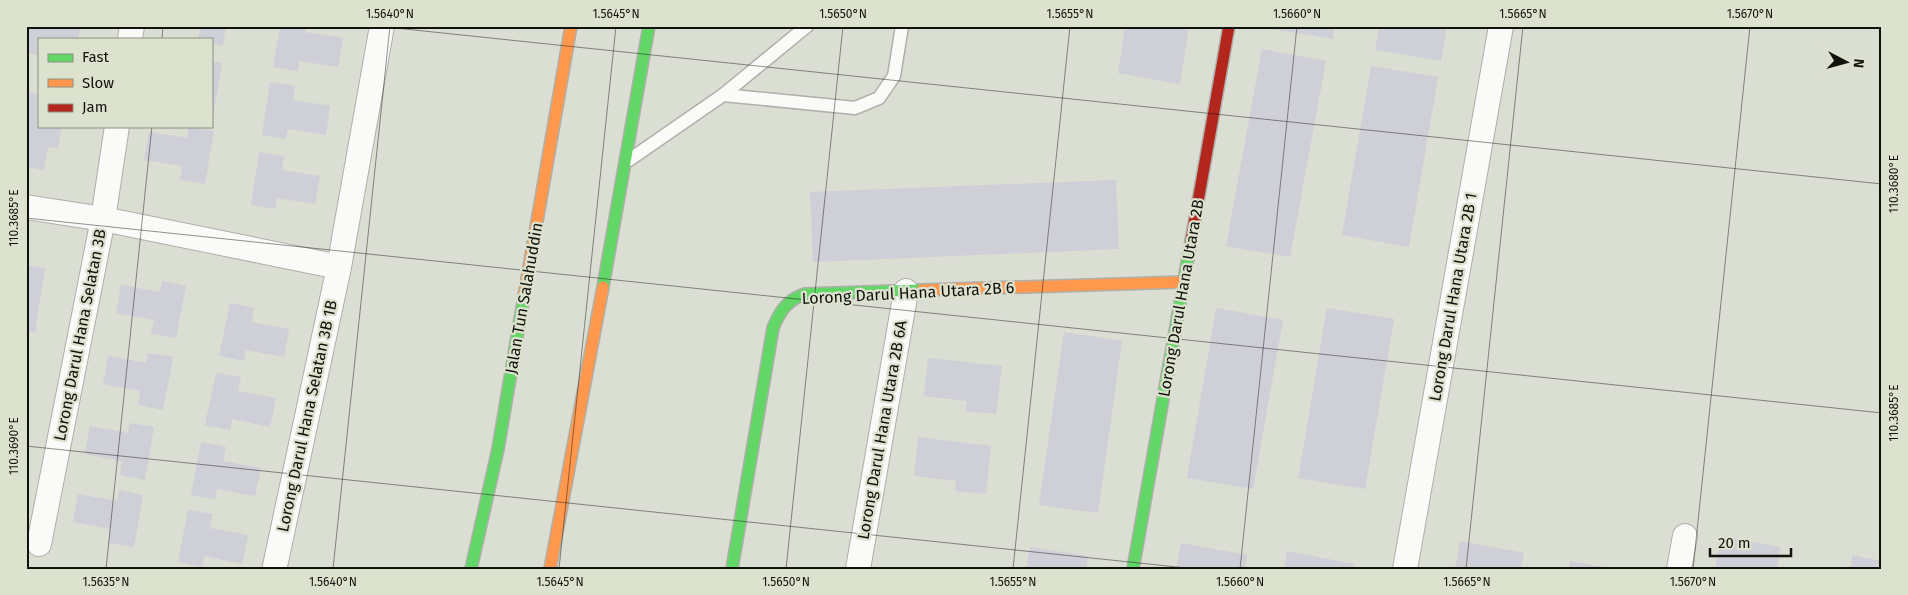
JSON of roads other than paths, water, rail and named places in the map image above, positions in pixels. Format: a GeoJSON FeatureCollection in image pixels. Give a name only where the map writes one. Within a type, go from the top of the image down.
{"type":"FeatureCollection","features":[{"type":"Feature","properties":{"kind":"main road","name":"Jalan Tun Salahuddin"},"geometry":{"type":"LineString","coordinates":[[472,569],[498,449],[571,26]]}},
{"type":"Feature","properties":{"kind":"main road"},"geometry":{"type":"LineString","coordinates":[[550,569],[626,162],[649,26]]}},
{"type":"Feature","properties":{"kind":"main road","name":"Lorong Darul Hana Utara 2B"},"geometry":{"type":"LineString","coordinates":[[1133,569],[1229,26]]}},
{"type":"Feature","properties":{"kind":"main road","name":"Lorong Darul Hana Utara 2B 6"},"geometry":{"type":"LineString","coordinates":[[732,569],[773,328],[780,309],[792,298],[805,294],[1184,282]]}},
{"type":"Feature","properties":{"kind":"street","name":"Lorong Darul Hana Selatan 3B 1B"},"geometry":{"type":"LineString","coordinates":[[275,566],[339,267],[382,26]]}},
{"type":"Feature","properties":{"kind":"street","name":"Lorong Darul Hana Utara 2B 1"},"geometry":{"type":"LineString","coordinates":[[1406,569],[1501,26]]}},
{"type":"Feature","properties":{"kind":"street","name":"Lorong Darul Hana Selatan 3B"},"geometry":{"type":"LineString","coordinates":[[39,544],[103,219],[117,128]]}},
{"type":"Feature","properties":{"kind":"street"},"geometry":{"type":"LineString","coordinates":[[26,207],[103,219],[339,267]]}},
{"type":"Feature","properties":{"kind":"street","name":"Lorong Darul Hana Utara 2B 6A"},"geometry":{"type":"LineString","coordinates":[[858,569],[906,291]]}},
{"type":"Feature","properties":{"kind":"street"},"geometry":{"type":"LineString","coordinates":[[1679,569],[1685,536]]}},
{"type":"Feature","properties":{"kind":"lane"},"geometry":{"type":"LineString","coordinates":[[626,162],[722,96],[806,26]]}},
{"type":"Feature","properties":{"kind":"lane"},"geometry":{"type":"LineString","coordinates":[[722,96],[856,108],[879,98],[894,76],[902,26]]}}]}
